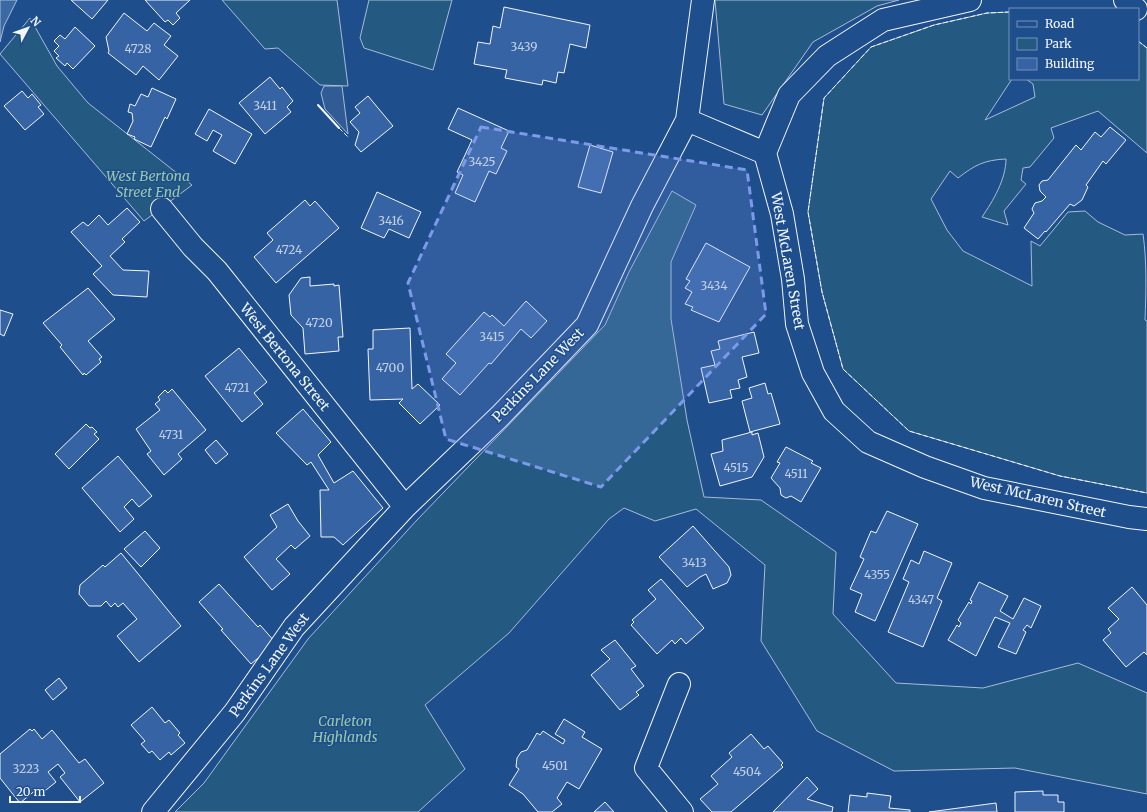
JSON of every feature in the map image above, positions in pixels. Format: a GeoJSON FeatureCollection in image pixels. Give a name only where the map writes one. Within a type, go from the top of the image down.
{"type":"FeatureCollection","features":[{"type":"Feature","properties":{"kind":"street"},"geometry":{"type":"LineString","coordinates":[[703,0],[687,120],[765,153],[789,95],[827,56],[883,20],[970,0]]}},
{"type":"Feature","properties":{"kind":"street"},"geometry":{"type":"LineString","coordinates":[[1124,0],[1134,8]]}},
{"type":"Feature","properties":{"kind":"street","name":"Perkins Lane West"},"geometry":{"type":"LineString","coordinates":[[153,812],[235,712],[294,627],[405,507],[500,416],[587,325],[642,206],[687,120]]}},
{"type":"Feature","properties":{"kind":"street","name":"West McLaren Street"},"geometry":{"type":"LineString","coordinates":[[765,153],[782,214],[793,279],[797,324],[812,373],[834,411],[868,442],[925,467],[984,488],[1108,513],[1147,519]]}},
{"type":"Feature","properties":{"kind":"street","name":"West Bertona Street"},"geometry":{"type":"LineString","coordinates":[[162,209],[193,247],[217,272],[405,507]]}},
{"type":"Feature","properties":{"kind":"street"},"geometry":{"type":"LineString","coordinates":[[679,684],[646,768],[682,812]]}},
{"type":"Feature","properties":{"kind":"highlighted area"},"geometry":{"type":"Polygon","coordinates":[[[481,127],[747,170],[766,314],[601,487],[446,439],[408,283],[481,127]]]}},
{"type":"Feature","properties":{"kind":"green space"},"geometry":{"type":"Polygon","coordinates":[[[222,0],[337,0],[348,86],[320,85],[278,48],[265,49],[222,0]]]}},
{"type":"Feature","properties":{"kind":"green space"},"geometry":{"type":"Polygon","coordinates":[[[369,0],[452,0],[433,70],[364,48],[360,38],[369,0]]]}},
{"type":"Feature","properties":{"kind":"green space"},"geometry":{"type":"Polygon","coordinates":[[[715,0],[899,0],[877,6],[813,42],[762,115],[724,104],[715,0]]]}},
{"type":"Feature","properties":{"kind":"green space"},"geometry":{"type":"Polygon","coordinates":[[[1009,12],[1009,80],[1011,80],[985,120],[1035,97],[1033,84],[1027,80],[1139,80],[1139,42],[1147,48],[1147,153],[1098,111],[1051,128],[1054,138],[1030,167],[1023,168],[1021,180],[1026,184],[1004,211],[1008,225],[982,217],[1001,182],[1004,174],[1006,159],[980,164],[958,178],[950,171],[931,199],[947,230],[963,251],[1032,286],[1031,241],[1040,246],[1068,212],[1085,211],[1098,222],[1125,235],[1143,234],[1146,266],[1145,320],[1147,321],[1147,493],[1060,476],[909,431],[843,369],[822,292],[808,212],[824,98],[871,47],[934,25],[987,13],[1009,12]]]}},
{"type":"Feature","properties":{"kind":"green space","name":"West Bertona Street End"},"geometry":{"type":"Polygon","coordinates":[[[30,18],[57,66],[88,103],[192,185],[144,221],[0,54],[30,18]]]}},
{"type":"Feature","properties":{"kind":"green space","name":"Carleton Highlands"},"geometry":{"type":"Polygon","coordinates":[[[672,191],[696,205],[671,262],[671,319],[687,420],[704,497],[761,500],[836,552],[833,614],[896,683],[983,688],[1078,663],[1147,693],[1147,794],[1015,768],[894,771],[817,731],[761,641],[765,565],[696,509],[655,521],[624,508],[609,519],[509,633],[425,705],[465,769],[418,812],[175,812],[204,783],[308,639],[417,520],[605,325],[629,272],[672,191]]]}},
{"type":"Feature","properties":{"kind":"shaded area"},"geometry":{"type":"Polygon","coordinates":[[[0,0],[17,0],[4,26],[0,42],[0,0]]]}},
{"type":"Feature","properties":{"kind":"shaded area"},"geometry":{"type":"Polygon","coordinates":[[[324,86],[342,86],[348,134],[325,109],[321,93],[324,86]]]}},
{"type":"Feature","properties":{"kind":"building"},"geometry":{"type":"Polygon","coordinates":[[[71,0],[108,0],[92,19],[71,0]]]}},
{"type":"Feature","properties":{"kind":"building"},"geometry":{"type":"Polygon","coordinates":[[[145,0],[190,0],[176,13],[180,18],[173,25],[168,20],[165,22],[145,0]]]}},
{"type":"Feature","properties":{"kind":"building"},"geometry":{"type":"Polygon","coordinates":[[[504,7],[590,25],[586,48],[570,44],[564,73],[558,72],[556,83],[543,80],[542,85],[505,78],[507,70],[474,64],[478,42],[490,44],[493,26],[500,28],[504,7]]]}},
{"type":"Feature","properties":{"kind":"building"},"geometry":{"type":"Polygon","coordinates":[[[124,13],[147,31],[154,23],[171,36],[164,45],[178,56],[159,80],[143,66],[136,75],[108,53],[109,51],[106,37],[124,13]]]}},
{"type":"Feature","properties":{"kind":"building"},"geometry":{"type":"Polygon","coordinates":[[[75,27],[95,46],[73,69],[67,63],[65,66],[56,58],[59,56],[54,51],[59,46],[54,41],[60,35],[65,39],[75,27]]]}},
{"type":"Feature","properties":{"kind":"building"},"geometry":{"type":"Polygon","coordinates":[[[270,77],[280,89],[282,87],[293,101],[287,107],[291,112],[265,134],[239,103],[270,77]]]}},
{"type":"Feature","properties":{"kind":"building"},"geometry":{"type":"Polygon","coordinates":[[[152,88],[176,99],[167,119],[165,117],[151,147],[127,134],[133,121],[132,113],[128,112],[130,104],[135,106],[141,94],[148,97],[152,88]]]}},
{"type":"Feature","properties":{"kind":"building"},"geometry":{"type":"Polygon","coordinates":[[[22,91],[28,98],[32,94],[41,105],[38,107],[44,114],[25,130],[4,106],[22,91]]]}},
{"type":"Feature","properties":{"kind":"building"},"geometry":{"type":"Polygon","coordinates":[[[368,96],[393,126],[361,152],[355,145],[359,132],[350,122],[360,113],[355,107],[368,96]]]}},
{"type":"Feature","properties":{"kind":"building"},"geometry":{"type":"Polygon","coordinates":[[[458,108],[509,131],[501,148],[507,151],[496,174],[489,171],[475,202],[455,193],[463,175],[457,172],[472,140],[448,129],[458,108]]]}},
{"type":"Feature","properties":{"kind":"building"},"geometry":{"type":"Polygon","coordinates":[[[209,109],[252,134],[235,164],[213,151],[222,135],[213,130],[207,141],[195,134],[209,109]]]}},
{"type":"Feature","properties":{"kind":"building"},"geometry":{"type":"Polygon","coordinates":[[[1110,127],[1126,140],[1106,164],[1103,161],[1086,185],[1088,187],[1082,200],[1074,206],[1070,204],[1038,239],[1024,228],[1034,213],[1032,209],[1035,203],[1042,201],[1046,197],[1040,191],[1039,185],[1042,181],[1048,180],[1076,145],[1081,150],[1095,132],[1101,137],[1110,127]]]}},
{"type":"Feature","properties":{"kind":"building"},"geometry":{"type":"Polygon","coordinates":[[[590,145],[613,152],[601,193],[578,187],[590,145]]]}},
{"type":"Feature","properties":{"kind":"building"},"geometry":{"type":"Polygon","coordinates":[[[377,192],[421,212],[409,238],[389,229],[384,238],[361,228],[377,192]]]}},
{"type":"Feature","properties":{"kind":"building"},"geometry":{"type":"Polygon","coordinates":[[[305,200],[310,206],[315,201],[339,228],[276,283],[254,257],[273,240],[267,233],[305,200]]]}},
{"type":"Feature","properties":{"kind":"building"},"geometry":{"type":"Polygon","coordinates":[[[127,208],[140,222],[122,239],[125,242],[110,256],[123,270],[149,271],[147,297],[113,295],[93,274],[102,266],[71,232],[83,222],[88,226],[99,215],[108,225],[127,208]]]}},
{"type":"Feature","properties":{"kind":"building"},"geometry":{"type":"Polygon","coordinates":[[[706,243],[750,267],[719,322],[691,310],[693,307],[685,304],[692,292],[685,288],[690,281],[686,279],[706,243]]]}},
{"type":"Feature","properties":{"kind":"building"},"geometry":{"type":"Polygon","coordinates":[[[310,277],[310,286],[339,285],[343,337],[338,337],[339,351],[305,354],[303,328],[291,315],[289,295],[301,278],[310,277]]]}},
{"type":"Feature","properties":{"kind":"building"},"geometry":{"type":"Polygon","coordinates":[[[88,288],[115,319],[88,341],[102,357],[99,359],[101,362],[86,375],[84,373],[83,375],[60,347],[62,345],[43,323],[88,288]]]}},
{"type":"Feature","properties":{"kind":"building"},"geometry":{"type":"Polygon","coordinates":[[[526,301],[547,321],[531,338],[521,329],[491,364],[489,363],[460,395],[442,379],[456,363],[446,354],[484,312],[490,317],[492,315],[504,326],[526,301]]]}},
{"type":"Feature","properties":{"kind":"building"},"geometry":{"type":"Polygon","coordinates":[[[0,310],[13,314],[4,336],[0,334],[0,310]]]}},
{"type":"Feature","properties":{"kind":"building"},"geometry":{"type":"Polygon","coordinates":[[[410,328],[412,389],[418,384],[440,405],[420,424],[399,403],[403,399],[370,400],[368,349],[373,349],[373,330],[410,328]]]}},
{"type":"Feature","properties":{"kind":"building"},"geometry":{"type":"Polygon","coordinates":[[[754,332],[759,353],[742,357],[747,377],[738,380],[740,388],[730,390],[732,398],[709,403],[701,368],[715,365],[711,351],[720,349],[718,341],[754,332]]]}},
{"type":"Feature","properties":{"kind":"building"},"geometry":{"type":"Polygon","coordinates":[[[239,348],[267,382],[254,393],[263,404],[242,422],[205,376],[239,348]]]}},
{"type":"Feature","properties":{"kind":"building"},"geometry":{"type":"Polygon","coordinates":[[[765,383],[768,394],[771,393],[780,424],[750,432],[742,401],[752,398],[749,388],[765,383]]]}},
{"type":"Feature","properties":{"kind":"building"},"geometry":{"type":"Polygon","coordinates":[[[172,389],[206,430],[178,454],[182,459],[164,475],[147,454],[151,451],[136,429],[160,410],[155,404],[160,400],[158,397],[165,390],[168,393],[172,389]]]}},
{"type":"Feature","properties":{"kind":"building"},"geometry":{"type":"Polygon","coordinates":[[[303,409],[331,442],[318,455],[334,483],[353,471],[383,508],[343,545],[334,537],[321,537],[320,490],[329,490],[311,462],[307,465],[276,433],[303,409]]]}},
{"type":"Feature","properties":{"kind":"building"},"geometry":{"type":"Polygon","coordinates":[[[86,424],[97,432],[94,434],[99,439],[69,469],[55,454],[86,424]]]}},
{"type":"Feature","properties":{"kind":"building"},"geometry":{"type":"Polygon","coordinates":[[[752,432],[752,435],[758,433],[764,457],[752,477],[720,486],[711,454],[723,451],[722,440],[752,432]]]}},
{"type":"Feature","properties":{"kind":"building"},"geometry":{"type":"Polygon","coordinates":[[[216,440],[228,454],[216,464],[205,450],[216,440]]]}},
{"type":"Feature","properties":{"kind":"building"},"geometry":{"type":"Polygon","coordinates":[[[786,447],[813,461],[811,463],[821,468],[801,502],[791,496],[786,498],[781,495],[780,488],[771,478],[780,463],[777,462],[786,447]]]}},
{"type":"Feature","properties":{"kind":"building"},"geometry":{"type":"Polygon","coordinates":[[[118,456],[152,496],[139,507],[132,499],[124,507],[134,519],[120,532],[82,488],[118,456]]]}},
{"type":"Feature","properties":{"kind":"building"},"geometry":{"type":"Polygon","coordinates":[[[288,504],[298,521],[310,536],[295,549],[291,545],[276,559],[290,574],[272,590],[244,557],[277,527],[270,515],[288,504]]]}},
{"type":"Feature","properties":{"kind":"building"},"geometry":{"type":"Polygon","coordinates":[[[887,511],[918,524],[875,621],[855,612],[862,594],[850,589],[864,559],[860,557],[871,531],[876,533],[887,511]]]}},
{"type":"Feature","properties":{"kind":"building"},"geometry":{"type":"Polygon","coordinates":[[[693,526],[729,567],[731,575],[727,583],[713,589],[706,574],[687,587],[659,557],[693,526]]]}},
{"type":"Feature","properties":{"kind":"building"},"geometry":{"type":"Polygon","coordinates":[[[145,531],[160,548],[141,567],[124,549],[145,531]]]}},
{"type":"Feature","properties":{"kind":"building"},"geometry":{"type":"Polygon","coordinates":[[[924,551],[952,563],[937,598],[942,601],[923,647],[888,632],[909,582],[903,579],[911,560],[919,564],[924,551]]]}},
{"type":"Feature","properties":{"kind":"building"},"geometry":{"type":"Polygon","coordinates":[[[121,553],[181,626],[139,662],[117,636],[137,619],[123,603],[118,607],[115,603],[111,607],[106,601],[101,606],[89,606],[79,594],[80,585],[103,565],[105,567],[121,553]]]}},
{"type":"Feature","properties":{"kind":"building"},"geometry":{"type":"Polygon","coordinates":[[[661,579],[704,628],[686,644],[681,638],[675,644],[672,640],[657,654],[631,625],[634,622],[632,620],[656,599],[648,590],[661,579]]]}},
{"type":"Feature","properties":{"kind":"building"},"geometry":{"type":"Polygon","coordinates":[[[979,582],[1008,596],[1000,611],[1013,619],[1024,598],[1041,606],[1031,628],[1027,625],[1023,630],[1026,632],[1016,654],[998,647],[1010,623],[995,617],[976,656],[948,640],[957,625],[959,627],[961,623],[958,620],[969,602],[971,604],[972,601],[970,600],[979,582]]]}},
{"type":"Feature","properties":{"kind":"building"},"geometry":{"type":"Polygon","coordinates":[[[219,584],[258,627],[260,625],[276,643],[251,664],[199,602],[219,584]]]}},
{"type":"Feature","properties":{"kind":"building"},"geometry":{"type":"Polygon","coordinates":[[[1132,587],[1147,605],[1147,655],[1144,652],[1126,667],[1103,640],[1111,633],[1108,629],[1119,619],[1108,608],[1132,587]]]}},
{"type":"Feature","properties":{"kind":"building"},"geometry":{"type":"Polygon","coordinates":[[[615,640],[636,666],[631,669],[644,686],[636,692],[639,695],[620,710],[591,675],[610,659],[601,650],[615,640]]]}},
{"type":"Feature","properties":{"kind":"building"},"geometry":{"type":"Polygon","coordinates":[[[59,678],[67,688],[53,700],[45,690],[59,678]]]}},
{"type":"Feature","properties":{"kind":"building"},"geometry":{"type":"Polygon","coordinates":[[[152,707],[165,723],[169,720],[180,733],[178,735],[185,743],[171,755],[169,752],[160,760],[152,751],[149,753],[141,744],[145,741],[131,725],[152,707]]]}},
{"type":"Feature","properties":{"kind":"building"},"geometry":{"type":"Polygon","coordinates":[[[564,719],[585,732],[582,737],[602,749],[579,789],[567,782],[557,798],[562,804],[552,812],[538,812],[523,794],[509,785],[519,769],[516,767],[517,758],[521,752],[527,750],[537,733],[540,735],[543,731],[563,744],[565,740],[555,734],[564,719]]]}},
{"type":"Feature","properties":{"kind":"building"},"geometry":{"type":"Polygon","coordinates":[[[30,729],[32,731],[34,729],[42,739],[52,730],[79,763],[85,759],[104,783],[80,802],[60,777],[65,773],[58,764],[48,772],[56,782],[41,794],[37,789],[20,803],[0,778],[0,754],[30,729]]]}},
{"type":"Feature","properties":{"kind":"building"},"geometry":{"type":"Polygon","coordinates":[[[751,734],[764,749],[768,746],[783,763],[781,765],[783,767],[731,812],[712,812],[700,799],[718,784],[711,776],[732,757],[729,753],[751,734]]]}},
{"type":"Feature","properties":{"kind":"building"},"geometry":{"type":"Polygon","coordinates":[[[807,777],[818,789],[807,799],[833,807],[832,812],[773,812],[807,777]]]}},
{"type":"Feature","properties":{"kind":"building"},"geometry":{"type":"Polygon","coordinates":[[[1043,791],[1043,795],[1058,795],[1058,802],[1064,802],[1064,812],[1015,812],[1015,792],[1043,791]]]}},
{"type":"Feature","properties":{"kind":"building"},"geometry":{"type":"Polygon","coordinates":[[[867,793],[891,796],[889,808],[910,810],[910,812],[848,812],[850,795],[867,797],[867,793]]]}},
{"type":"Feature","properties":{"kind":"building"},"geometry":{"type":"Polygon","coordinates":[[[605,802],[614,812],[594,812],[605,802]]]}},
{"type":"Feature","properties":{"kind":"building"},"geometry":{"type":"Polygon","coordinates":[[[996,803],[997,812],[929,812],[996,803]]]}},
{"type":"Feature","properties":{"kind":"fence"},"geometry":{"type":"LineString","coordinates":[[1009,12],[987,13],[934,25],[871,47],[824,98],[808,212],[822,292],[843,369],[909,431],[1060,476],[1147,493]]}},
{"type":"Feature","properties":{"kind":"fence"},"geometry":{"type":"LineString","coordinates":[[1139,42],[1147,48]]}},
{"type":"Feature","properties":{"kind":"fence"},"geometry":{"type":"LineString","coordinates":[[339,128],[349,138]]}},
{"type":"Feature","properties":{"kind":"wall"},"geometry":{"type":"LineString","coordinates":[[318,105],[339,128]]}}]}
